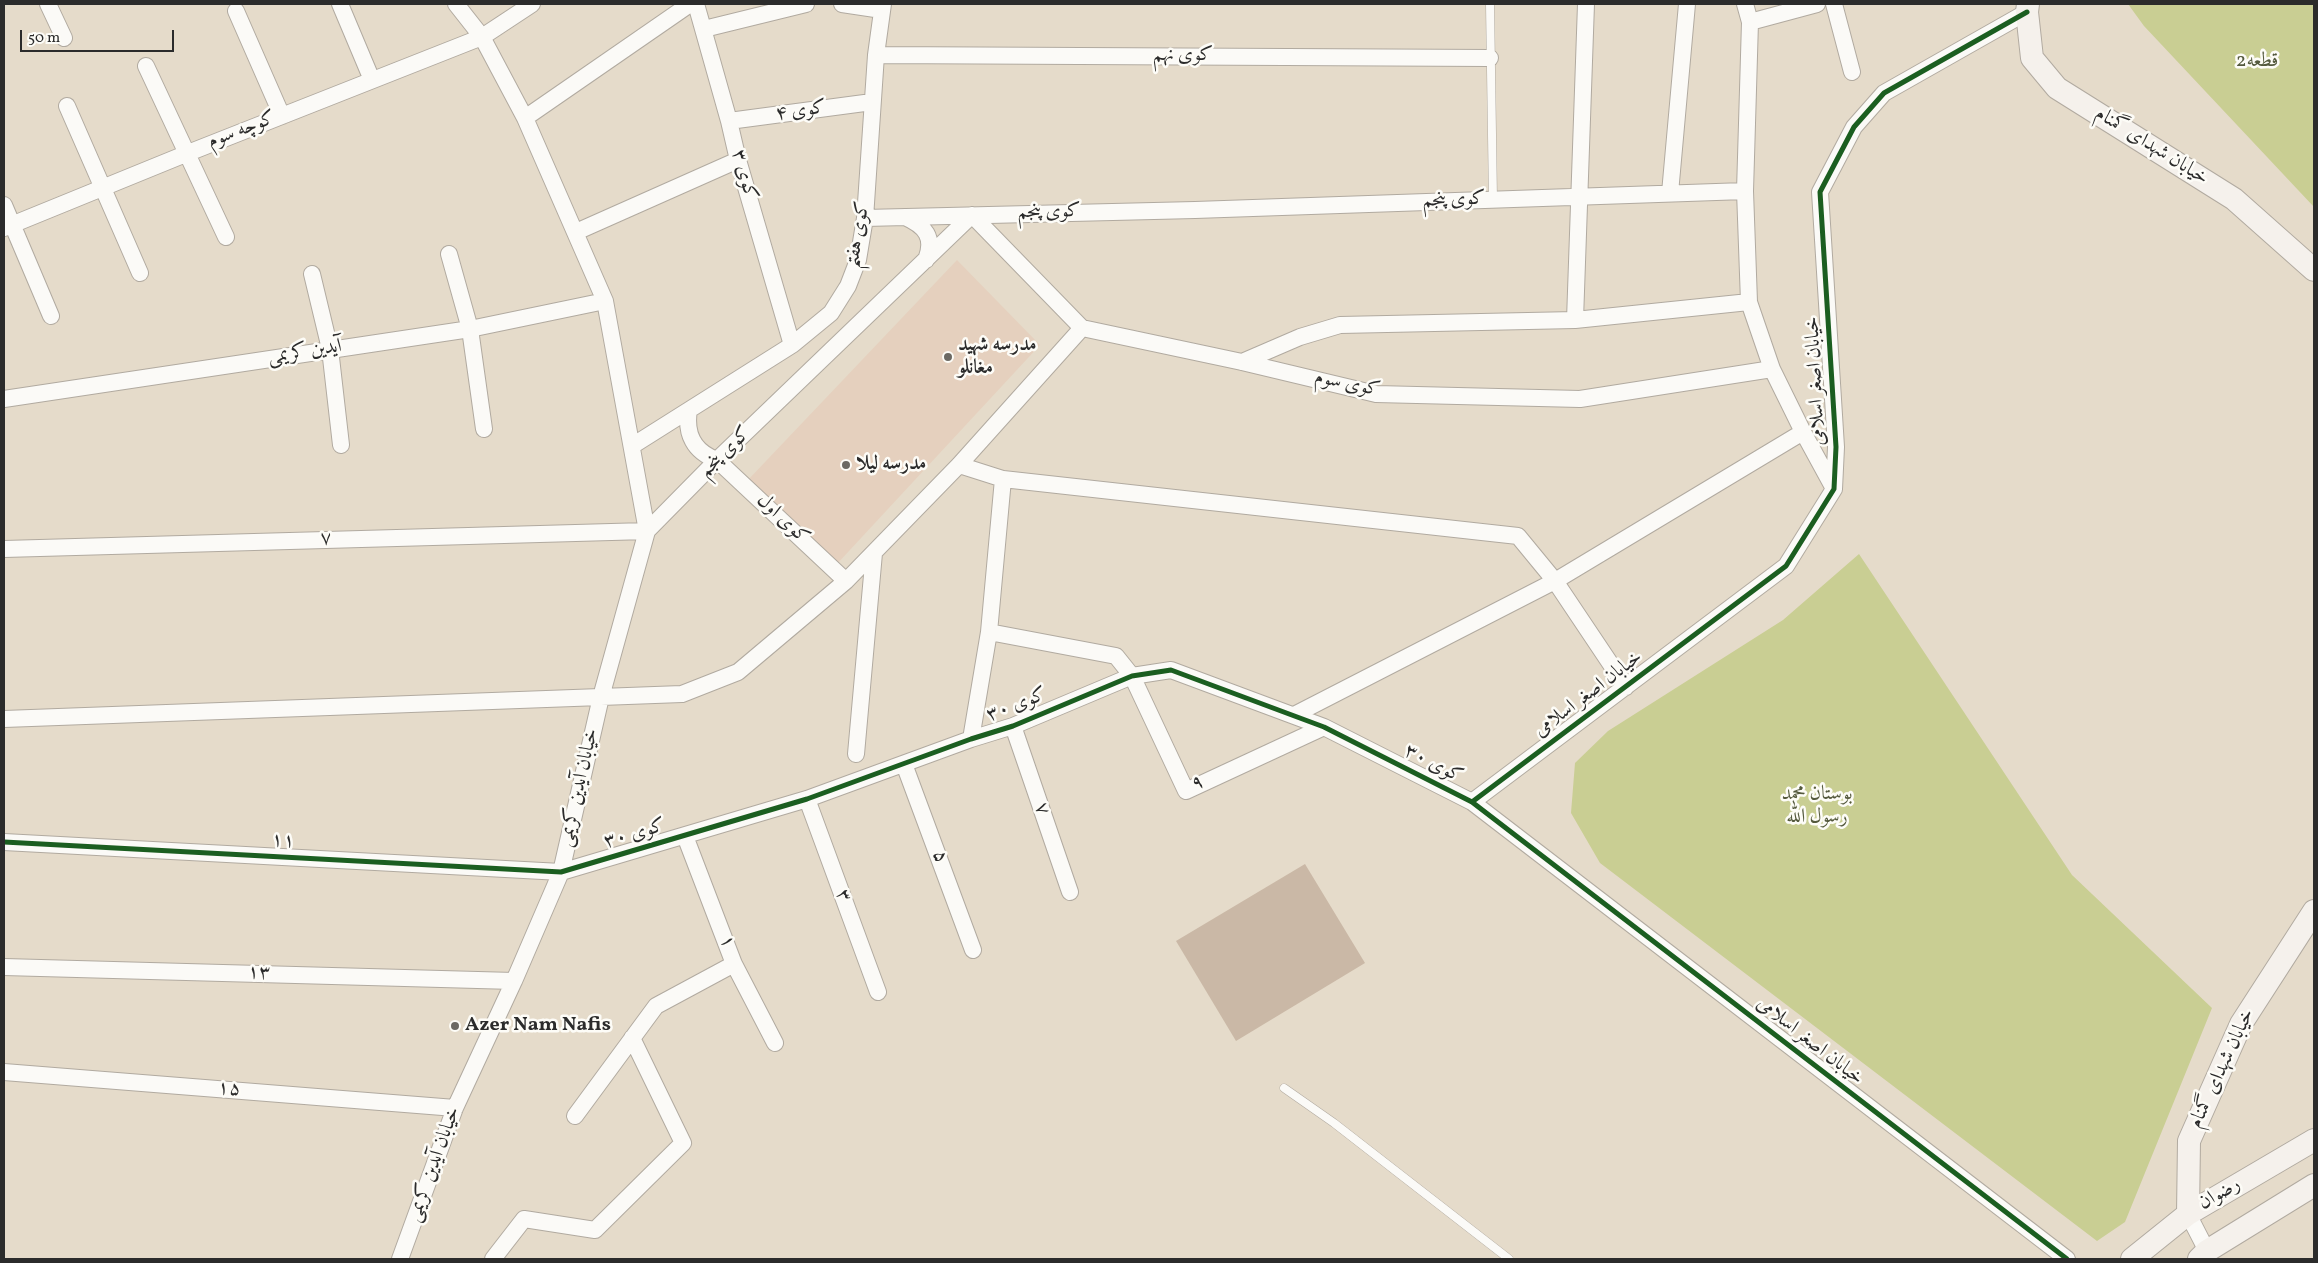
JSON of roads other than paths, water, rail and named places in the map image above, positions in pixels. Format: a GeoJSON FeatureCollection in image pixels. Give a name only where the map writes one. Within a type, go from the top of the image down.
{"type":"FeatureCollection","features":[{"type":"Feature","properties":{"kind":"street"},"geometry":{"type":"LineString","coordinates":[[48,4],[64,38]]}},
{"type":"Feature","properties":{"kind":"street"},"geometry":{"type":"LineString","coordinates":[[340,4],[372,80]]}},
{"type":"Feature","properties":{"kind":"street"},"geometry":{"type":"LineString","coordinates":[[456,4],[482,37],[525,118],[606,301],[647,531]]}},
{"type":"Feature","properties":{"kind":"street","name":"کوچه سوم"},"geometry":{"type":"LineString","coordinates":[[8,227],[103,187],[482,37],[532,4]]}},
{"type":"Feature","properties":{"kind":"street"},"geometry":{"type":"LineString","coordinates":[[525,118],[690,4]]}},
{"type":"Feature","properties":{"kind":"street","name":"کوی ۳"},"geometry":{"type":"LineString","coordinates":[[696,4],[730,121],[738,160],[792,345]]}},
{"type":"Feature","properties":{"kind":"street"},"geometry":{"type":"LineString","coordinates":[[704,29],[806,4]]}},
{"type":"Feature","properties":{"kind":"street"},"geometry":{"type":"LineString","coordinates":[[842,4],[882,7]]}},
{"type":"Feature","properties":{"kind":"street"},"geometry":{"type":"LineString","coordinates":[[1575,320],[1586,4]]}},
{"type":"Feature","properties":{"kind":"street"},"geometry":{"type":"LineString","coordinates":[[1670,193],[1686,4]]}},
{"type":"Feature","properties":{"kind":"street"},"geometry":{"type":"LineString","coordinates":[[1745,4],[1750,22],[1745,191],[1750,302],[1772,369],[1834,489]]}},
{"type":"Feature","properties":{"kind":"street"},"geometry":{"type":"LineString","coordinates":[[1750,22],[1817,4]]}},
{"type":"Feature","properties":{"kind":"street"},"geometry":{"type":"LineString","coordinates":[[1834,4],[1852,72]]}},
{"type":"Feature","properties":{"kind":"street","name":"کوی هفتم"},"geometry":{"type":"LineString","coordinates":[[632,446],[792,345],[831,313],[848,286],[858,260],[865,218],[872,102],[882,7]]}},
{"type":"Feature","properties":{"kind":"street","name":"خیابان شهدای گمنام"},"geometry":{"type":"LineString","coordinates":[[2028,8],[2032,58],[2057,88],[2234,199],[2314,270]]}},
{"type":"Feature","properties":{"kind":"street","name":"خیابان اصغر اسلامی"},"geometry":{"type":"LineString","coordinates":[[2028,8],[1884,93],[1854,127],[1820,192],[1836,447],[1834,489],[1786,566],[1472,802],[2067,1259]]}},
{"type":"Feature","properties":{"kind":"street"},"geometry":{"type":"LineString","coordinates":[[236,11],[282,116]]}},
{"type":"Feature","properties":{"kind":"street","name":"کوی نهم"},"geometry":{"type":"LineString","coordinates":[[876,55],[1490,58]]}},
{"type":"Feature","properties":{"kind":"street"},"geometry":{"type":"LineString","coordinates":[[146,66],[226,237]]}},
{"type":"Feature","properties":{"kind":"street","name":"کوی ۴"},"geometry":{"type":"LineString","coordinates":[[730,121],[872,102]]}},
{"type":"Feature","properties":{"kind":"street"},"geometry":{"type":"LineString","coordinates":[[67,106],[140,273]]}},
{"type":"Feature","properties":{"kind":"street"},"geometry":{"type":"LineString","coordinates":[[576,232],[738,160]]}},
{"type":"Feature","properties":{"kind":"street","name":"کوی پنجم"},"geometry":{"type":"LineString","coordinates":[[647,531],[717,460],[972,215],[1580,198],[1745,191]]}},
{"type":"Feature","properties":{"kind":"street"},"geometry":{"type":"LineString","coordinates":[[4,205],[8,227],[51,316]]}},
{"type":"Feature","properties":{"kind":"street"},"geometry":{"type":"LineString","coordinates":[[4,719],[682,694],[738,672],[846,581],[874,553],[959,465],[1082,328],[972,215],[865,218]]}},
{"type":"Feature","properties":{"kind":"street"},"geometry":{"type":"LineString","coordinates":[[905,217],[918,223],[927,234],[931,248],[926,260]]}},
{"type":"Feature","properties":{"kind":"street"},"geometry":{"type":"LineString","coordinates":[[449,254],[470,329],[484,428]]}},
{"type":"Feature","properties":{"kind":"street"},"geometry":{"type":"LineString","coordinates":[[312,274],[330,349],[341,445]]}},
{"type":"Feature","properties":{"kind":"street","name":"آیدین کریمی"},"geometry":{"type":"LineString","coordinates":[[4,398],[470,329],[606,301]]}},
{"type":"Feature","properties":{"kind":"street"},"geometry":{"type":"LineString","coordinates":[[1242,362],[1300,337],[1340,325],[1575,320],[1750,302]]}},
{"type":"Feature","properties":{"kind":"street","name":"کوی سوم"},"geometry":{"type":"LineString","coordinates":[[1082,328],[1242,362],[1376,394],[1580,399],[1772,369]]}},
{"type":"Feature","properties":{"kind":"street","name":"کوی اول"},"geometry":{"type":"LineString","coordinates":[[689,410],[687,421],[693,442],[700,450],[717,460],[846,581]]}},
{"type":"Feature","properties":{"kind":"street"},"geometry":{"type":"LineString","coordinates":[[1294,715],[1555,581],[1803,432]]}},
{"type":"Feature","properties":{"kind":"street"},"geometry":{"type":"LineString","coordinates":[[959,465],[1003,480],[1518,536],[1555,581],[1626,686]]}},
{"type":"Feature","properties":{"kind":"street"},"geometry":{"type":"LineString","coordinates":[[971,739],[989,632],[1003,480]]}},
{"type":"Feature","properties":{"kind":"street","name":"۷"},"geometry":{"type":"LineString","coordinates":[[4,550],[647,531]]}},
{"type":"Feature","properties":{"kind":"street","name":"خیابان آیدین کریمی"},"geometry":{"type":"LineString","coordinates":[[400,1259],[455,1108],[514,982],[561,872],[601,697],[647,531]]}},
{"type":"Feature","properties":{"kind":"street"},"geometry":{"type":"LineString","coordinates":[[856,754],[874,553]]}},
{"type":"Feature","properties":{"kind":"street"},"geometry":{"type":"LineString","coordinates":[[989,632],[1116,656],[1132,676]]}},
{"type":"Feature","properties":{"kind":"street","name":"کوی ۳۰"},"geometry":{"type":"LineString","coordinates":[[561,872],[807,799],[971,739],[1013,726],[1132,676],[1171,670],[1324,727],[1472,802]]}},
{"type":"Feature","properties":{"kind":"street","name":"۹"},"geometry":{"type":"LineString","coordinates":[[1132,676],[1186,791],[1324,727]]}},
{"type":"Feature","properties":{"kind":"street","name":"۷"},"geometry":{"type":"LineString","coordinates":[[1013,726],[1070,892]]}},
{"type":"Feature","properties":{"kind":"street","name":"۵"},"geometry":{"type":"LineString","coordinates":[[904,764],[973,950]]}},
{"type":"Feature","properties":{"kind":"street","name":"۳"},"geometry":{"type":"LineString","coordinates":[[807,799],[878,992]]}},
{"type":"Feature","properties":{"kind":"street","name":"۱"},"geometry":{"type":"LineString","coordinates":[[685,836],[734,964],[775,1043]]}},
{"type":"Feature","properties":{"kind":"street","name":"۱۱"},"geometry":{"type":"LineString","coordinates":[[4,842],[561,872]]}},
{"type":"Feature","properties":{"kind":"street","name":"خیابان شهدای گمنام"},"geometry":{"type":"LineString","coordinates":[[2188,1214],[2189,1140],[2241,1024],[2314,911]]}},
{"type":"Feature","properties":{"kind":"street"},"geometry":{"type":"LineString","coordinates":[[574,1116],[656,1006],[734,964]]}},
{"type":"Feature","properties":{"kind":"street","name":"۱۳"},"geometry":{"type":"LineString","coordinates":[[4,967],[514,982]]}},
{"type":"Feature","properties":{"kind":"street"},"geometry":{"type":"LineString","coordinates":[[493,1259],[524,1219],[595,1230],[683,1142],[632,1038]]}},
{"type":"Feature","properties":{"kind":"street","name":"۱۵"},"geometry":{"type":"LineString","coordinates":[[4,1072],[455,1108]]}},
{"type":"Feature","properties":{"kind":"street","name":"رضوان"},"geometry":{"type":"LineString","coordinates":[[2132,1259],[2188,1214],[2314,1140]]}},
{"type":"Feature","properties":{"kind":"street","name":"رضوان"},"geometry":{"type":"LineString","coordinates":[[2203,1255],[2314,1185]]}},
{"type":"Feature","properties":{"kind":"street"},"geometry":{"type":"LineString","coordinates":[[2188,1214],[2203,1255]]}},
{"type":"Feature","properties":{"kind":"lane"},"geometry":{"type":"LineString","coordinates":[[1490,4],[1494,200]]}},
{"type":"Feature","properties":{"kind":"lane"},"geometry":{"type":"LineString","coordinates":[[1284,1088],[1334,1123],[1509,1259]]}},
{"type":"Feature","properties":{"kind":"place","name":"مدرسه شهید مغانلو"},"geometry":{"type":"Point","coordinates":[948,357]}},
{"type":"Feature","properties":{"kind":"place","name":"مدرسه لیلا"},"geometry":{"type":"Point","coordinates":[846,465]}},
{"type":"Feature","properties":{"kind":"place","name":"Azer Nam Nafis"},"geometry":{"type":"Point","coordinates":[455,1026]}},
{"type":"Feature","properties":{"kind":"park label","name":"قطعه2"},"geometry":{"type":"Point","coordinates":[2257,62]}},
{"type":"Feature","properties":{"kind":"park label","name":"بوستان محمد رسول الله"},"geometry":{"type":"Point","coordinates":[1817,806]}}]}
